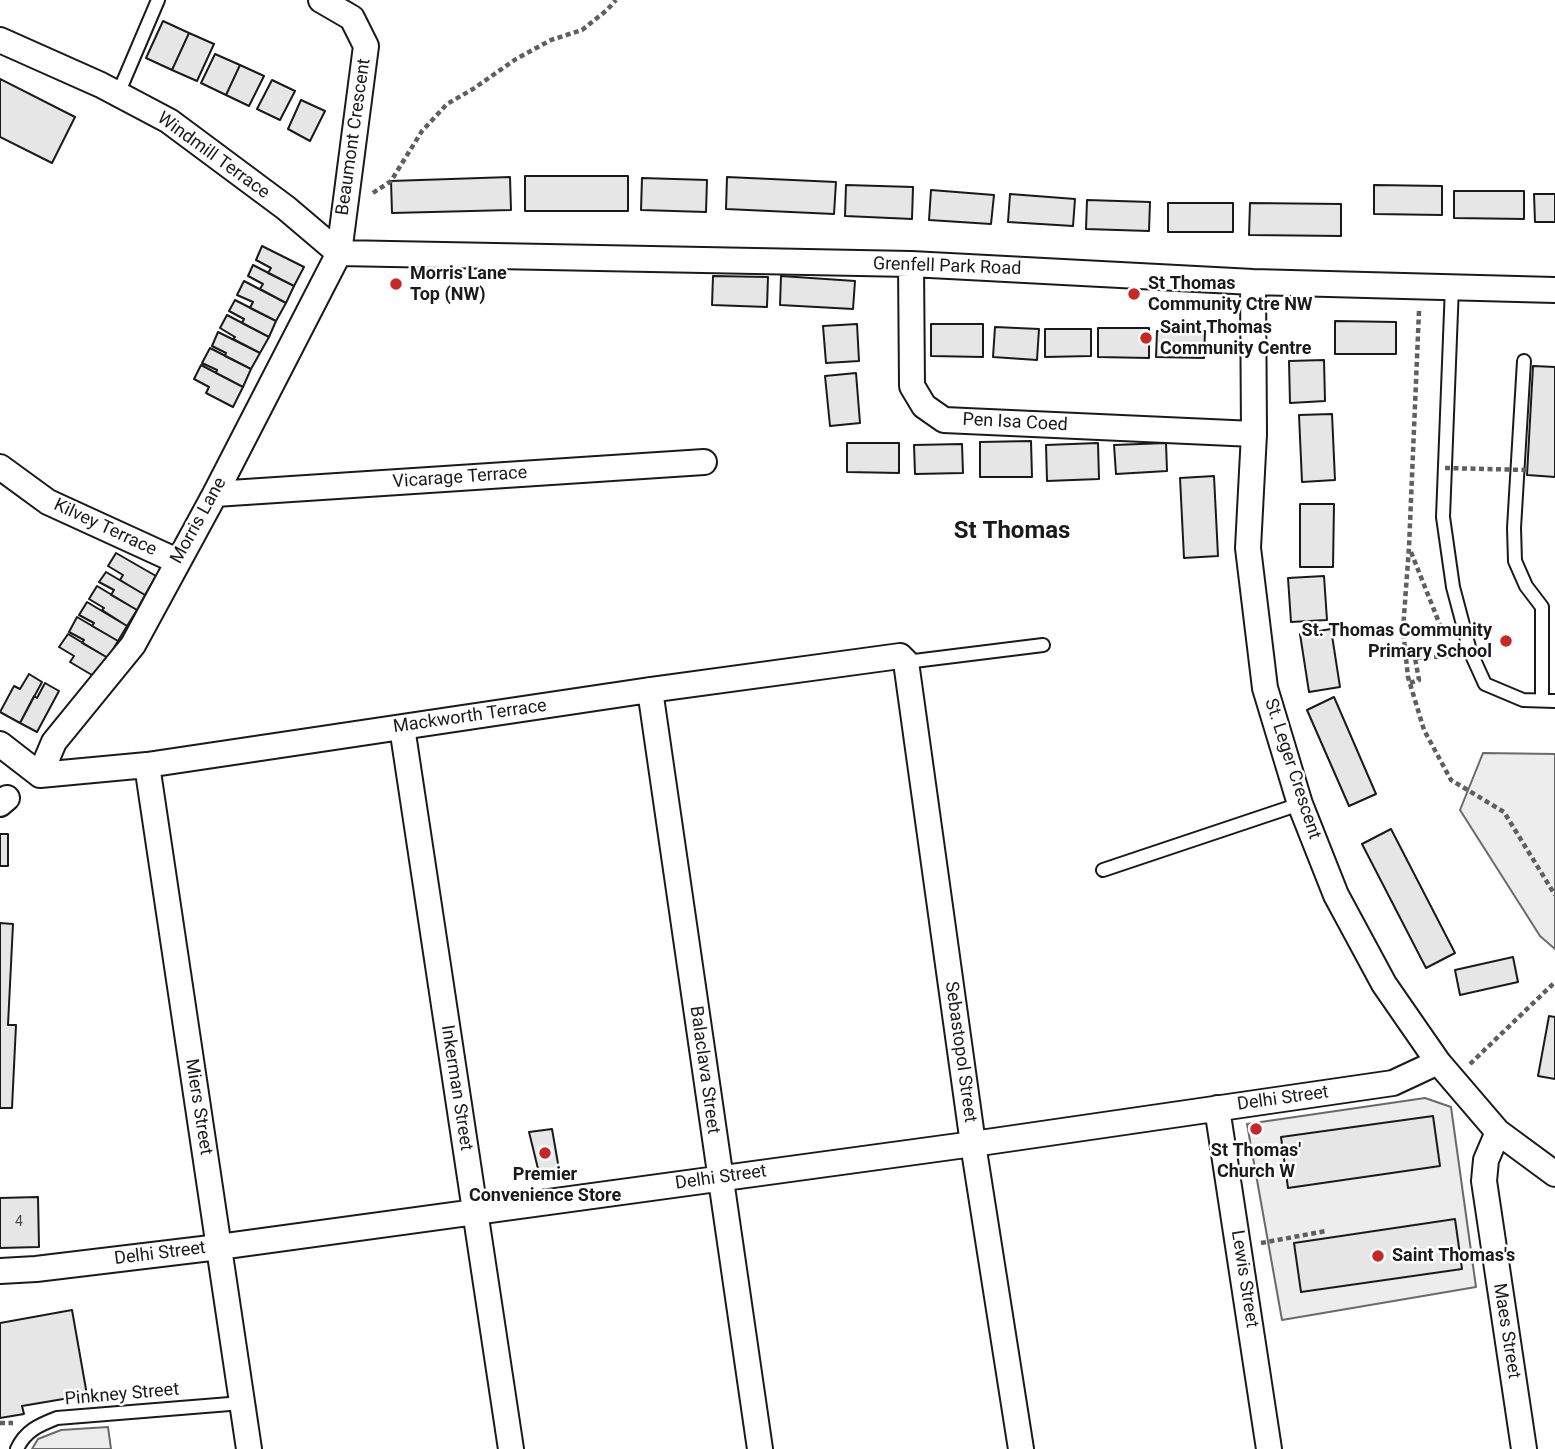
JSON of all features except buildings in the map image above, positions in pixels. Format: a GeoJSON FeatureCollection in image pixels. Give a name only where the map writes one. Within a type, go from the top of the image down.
{"type":"FeatureCollection","features":[{"type":"Feature","properties":{"kind":"street","name":"Beaumont Crescent"},"geometry":{"type":"LineString","coordinates":[[321,0],[352,18],[366,46],[339,253]]}},
{"type":"Feature","properties":{"kind":"street","name":"Windmill Terrace"},"geometry":{"type":"LineString","coordinates":[[0,40],[118,94],[169,121],[286,208],[339,253]]}},
{"type":"Feature","properties":{"kind":"street","name":"Grenfell Park Road"},"geometry":{"type":"LineString","coordinates":[[339,253],[911,264],[1253,282],[1555,290]]}},
{"type":"Feature","properties":{"kind":"street","name":"Morris Lane"},"geometry":{"type":"LineString","coordinates":[[40,775],[54,741],[133,645],[215,494],[339,253]]}},
{"type":"Feature","properties":{"kind":"street","name":"Pen Isa Coed"},"geometry":{"type":"LineString","coordinates":[[911,264],[912,386],[924,406],[944,420],[1254,434]]}},
{"type":"Feature","properties":{"kind":"street","name":"St. Leger Crescent"},"geometry":{"type":"LineString","coordinates":[[1253,282],[1254,434],[1248,548],[1265,688],[1300,804],[1336,895],[1384,984],[1445,1071],[1498,1132],[1555,1174]]}},
{"type":"Feature","properties":{"kind":"street","name":"Vicarage Terrace"},"geometry":{"type":"LineString","coordinates":[[215,494],[704,462]]}},
{"type":"Feature","properties":{"kind":"street","name":"Kilvey Terrace"},"geometry":{"type":"LineString","coordinates":[[0,467],[48,502],[177,561]]}},
{"type":"Feature","properties":{"kind":"street","name":"Mackworth Terrace"},"geometry":{"type":"LineString","coordinates":[[40,775],[147,765],[650,690],[903,659]]}},
{"type":"Feature","properties":{"kind":"street","name":"Sebastopol Street"},"geometry":{"type":"LineString","coordinates":[[903,659],[973,1144],[1021,1449]]}},
{"type":"Feature","properties":{"kind":"street","name":"Balaclava Street"},"geometry":{"type":"LineString","coordinates":[[650,690],[760,1449]]}},
{"type":"Feature","properties":{"kind":"street","name":"Inkerman Street"},"geometry":{"type":"LineString","coordinates":[[402,727],[510,1449]]}},
{"type":"Feature","properties":{"kind":"street"},"geometry":{"type":"LineString","coordinates":[[0,744],[40,775]]}},
{"type":"Feature","properties":{"kind":"street","name":"Miers Street"},"geometry":{"type":"LineString","coordinates":[[147,765],[249,1449]]}},
{"type":"Feature","properties":{"kind":"street","name":"Delhi Street"},"geometry":{"type":"LineString","coordinates":[[0,1271],[219,1247],[973,1144],[1393,1083],[1445,1071]]}},
{"type":"Feature","properties":{"kind":"street","name":"Lewis Street"},"geometry":{"type":"LineString","coordinates":[[1217,1108],[1269,1449]]}},
{"type":"Feature","properties":{"kind":"street","name":"Maes Street"},"geometry":{"type":"LineString","coordinates":[[1498,1132],[1486,1160],[1484,1181],[1524,1449]]}},
{"type":"Feature","properties":{"kind":"lane"},"geometry":{"type":"LineString","coordinates":[[118,94],[158,0]]}},
{"type":"Feature","properties":{"kind":"lane"},"geometry":{"type":"LineString","coordinates":[[1452,286],[1443,517],[1453,587],[1470,651],[1485,684],[1523,700],[1548,701],[1542,607],[1526,586],[1515,561],[1514,528],[1524,361]]}},
{"type":"Feature","properties":{"kind":"lane"},"geometry":{"type":"LineString","coordinates":[[903,659],[1043,645]]}},
{"type":"Feature","properties":{"kind":"lane"},"geometry":{"type":"LineString","coordinates":[[1103,870],[1300,804]]}},
{"type":"Feature","properties":{"kind":"lane","name":"Pinkney Street"},"geometry":{"type":"LineString","coordinates":[[17,1449],[21,1440],[35,1427],[57,1418],[242,1403]]}},
{"type":"Feature","properties":{"kind":"path"},"geometry":{"type":"LineString","coordinates":[[391,181],[422,131],[447,104],[516,59],[551,40],[582,30],[616,0]]}},
{"type":"Feature","properties":{"kind":"path"},"geometry":{"type":"LineString","coordinates":[[1445,468],[1527,470]]}},
{"type":"Feature","properties":{"kind":"path"},"geometry":{"type":"LineString","coordinates":[[1409,547],[1443,632]]}},
{"type":"Feature","properties":{"kind":"path"},"geometry":{"type":"LineString","coordinates":[[1448,644],[1452,656]]}},
{"type":"Feature","properties":{"kind":"path"},"geometry":{"type":"LineString","coordinates":[[1410,682],[1419,680],[1415,658],[1452,656],[1470,651]]}},
{"type":"Feature","properties":{"kind":"path"},"geometry":{"type":"LineString","coordinates":[[1445,1071],[1555,982]]}},
{"type":"Feature","properties":{"kind":"path"},"geometry":{"type":"LineString","coordinates":[[1239,1247],[1326,1231]]}},
{"type":"Feature","properties":{"kind":"shaded area"},"geometry":{"type":"Polygon","coordinates":[[[1483,753],[1555,754],[1555,949],[1540,936],[1460,810],[1483,753]]]}},
{"type":"Feature","properties":{"kind":"shaded area"},"geometry":{"type":"Polygon","coordinates":[[[1425,1098],[1451,1107],[1476,1287],[1282,1320],[1247,1124],[1425,1098]]]}},
{"type":"Feature","properties":{"kind":"shaded area"},"geometry":{"type":"Polygon","coordinates":[[[108,1427],[111,1449],[32,1449],[38,1439],[61,1430],[108,1427]]]}},
{"type":"Feature","properties":{"kind":"place","name":"Morris Lane Top (NW)"},"geometry":{"type":"Point","coordinates":[396,284]}},
{"type":"Feature","properties":{"kind":"place","name":"St Thomas Community Ctre NW"},"geometry":{"type":"Point","coordinates":[1134,294]}},
{"type":"Feature","properties":{"kind":"place","name":"Saint Thomas Community Centre"},"geometry":{"type":"Point","coordinates":[1146,338]}},
{"type":"Feature","properties":{"kind":"place","name":"St. Thomas Community Primary School"},"geometry":{"type":"Point","coordinates":[1506,641]}},
{"type":"Feature","properties":{"kind":"place","name":"St Thomas' Church W"},"geometry":{"type":"Point","coordinates":[1256,1129]}},
{"type":"Feature","properties":{"kind":"place","name":"Premier Convenience Store"},"geometry":{"type":"Point","coordinates":[545,1153]}},
{"type":"Feature","properties":{"kind":"place","name":"Saint Thomas's"},"geometry":{"type":"Point","coordinates":[1378,1256]}},
{"type":"Feature","properties":{"kind":"district","name":"St Thomas"},"geometry":{"type":"Point","coordinates":[1012,532]}}]}
